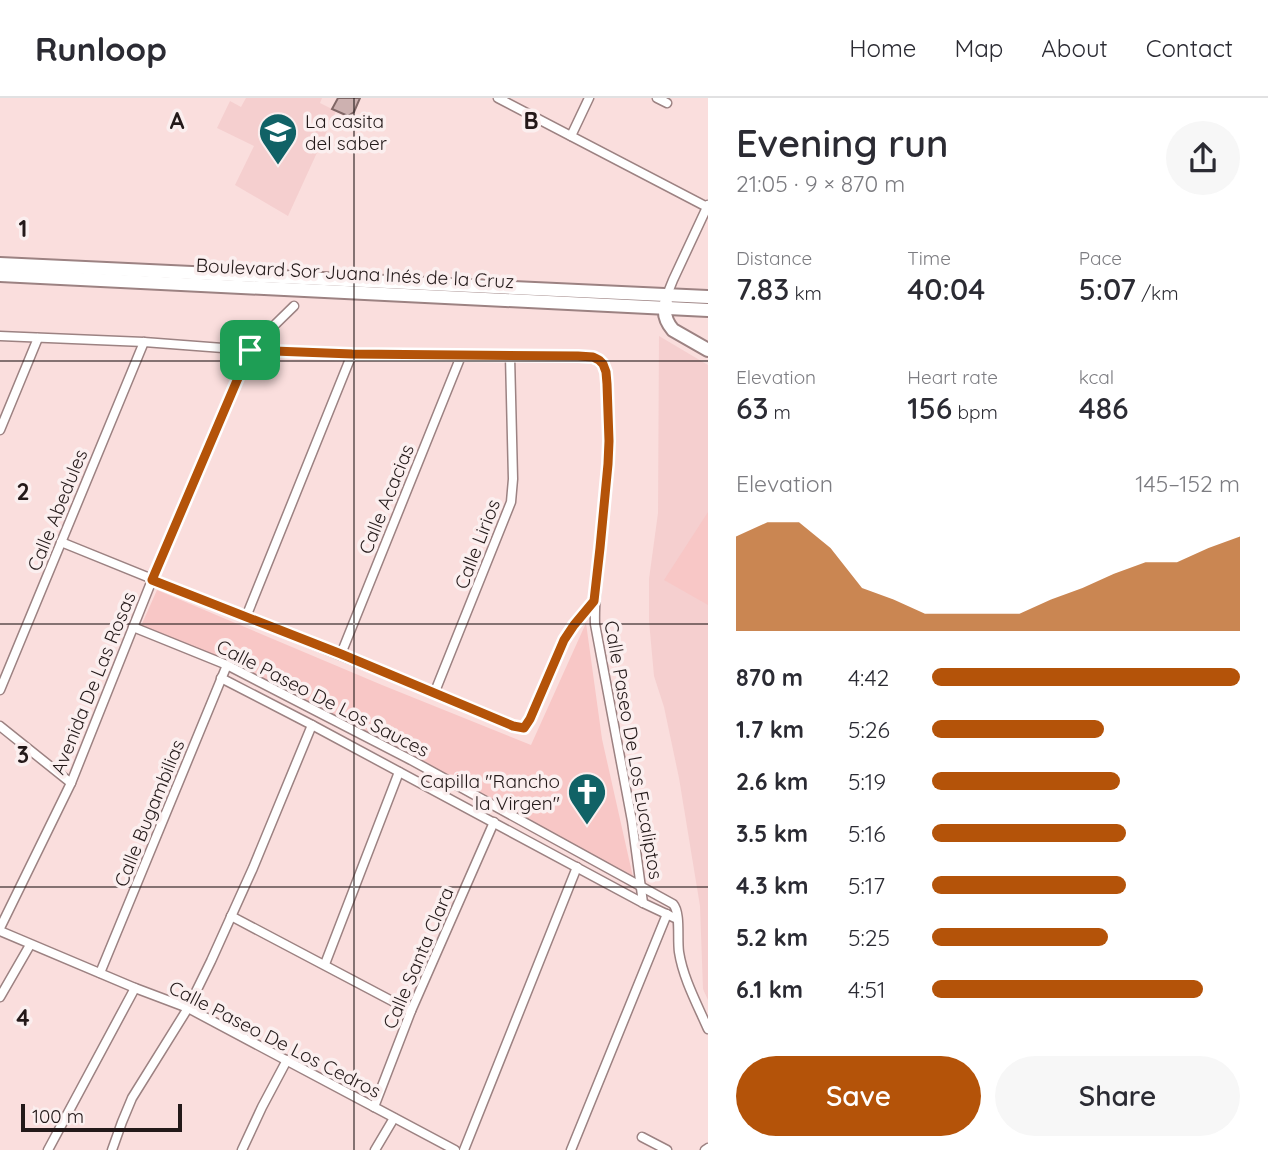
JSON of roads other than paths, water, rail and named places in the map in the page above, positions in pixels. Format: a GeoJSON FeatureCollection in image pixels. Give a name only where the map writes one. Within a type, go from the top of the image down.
{"type":"FeatureCollection","features":[{"type":"Feature","properties":{"kind":"main road","name":"Boulevard Sor Juana Inés de la Cruz"},"geometry":{"type":"LineString","coordinates":[[0,264],[294,284]]}},
{"type":"Feature","properties":{"kind":"main road","name":"Boulevard Sor Juana Inés de la Cruz"},"geometry":{"type":"LineString","coordinates":[[0,275],[294,284],[666,302],[708,310]]}},
{"type":"Feature","properties":{"kind":"main road","name":"Boulevard Sor Juana Inés de la Cruz"},"geometry":{"type":"LineString","coordinates":[[666,302],[708,297]]}},
{"type":"Feature","properties":{"kind":"main road"},"geometry":{"type":"LineString","coordinates":[[666,302],[666,320],[673,330],[708,350]]}},
{"type":"Feature","properties":{"kind":"street"},"geometry":{"type":"LineString","coordinates":[[500,98],[708,206],[673,280],[666,302]]}},
{"type":"Feature","properties":{"kind":"street"},"geometry":{"type":"LineString","coordinates":[[571,136],[589,98]]}},
{"type":"Feature","properties":{"kind":"street"},"geometry":{"type":"LineString","coordinates":[[657,98],[667,103]]}},
{"type":"Feature","properties":{"kind":"street","name":"Avenida De Las Rosas"},"geometry":{"type":"LineString","coordinates":[[0,930],[71,783],[152,580],[250,350],[294,306]]}},
{"type":"Feature","properties":{"kind":"street"},"geometry":{"type":"LineString","coordinates":[[0,336],[250,350],[509,356]]}},
{"type":"Feature","properties":{"kind":"street"},"geometry":{"type":"LineString","coordinates":[[0,430],[38,338]]}},
{"type":"Feature","properties":{"kind":"street","name":"Calle Abedules"},"geometry":{"type":"LineString","coordinates":[[0,690],[144,342]]}},
{"type":"Feature","properties":{"kind":"street"},"geometry":{"type":"LineString","coordinates":[[246,617],[352,354]]}},
{"type":"Feature","properties":{"kind":"street","name":"Calle Acacias"},"geometry":{"type":"LineString","coordinates":[[341,654],[461,355]]}},
{"type":"Feature","properties":{"kind":"street","name":"Calle Paseo De Los Eucaliptos"},"geometry":{"type":"LineString","coordinates":[[509,356],[593,357],[603,364],[606,372],[609,441],[594,601],[598,647],[632,821],[643,903]]}},
{"type":"Feature","properties":{"kind":"street","name":"Calle Lirios"},"geometry":{"type":"LineString","coordinates":[[434,694],[511,502],[513,479],[509,356]]}},
{"type":"Feature","properties":{"kind":"street"},"geometry":{"type":"LineString","coordinates":[[61,542],[522,729],[530,719],[564,640],[594,601]]}},
{"type":"Feature","properties":{"kind":"street","name":"Calle Paseo De Los Sauces"},"geometry":{"type":"LineString","coordinates":[[133,627],[227,665],[411,760],[667,900],[677,908],[677,919],[221,678]]}},
{"type":"Feature","properties":{"kind":"street","name":"Calle Bugambilias"},"geometry":{"type":"LineString","coordinates":[[100,973],[227,665]]}},
{"type":"Feature","properties":{"kind":"street"},"geometry":{"type":"LineString","coordinates":[[112,1150],[132,1098],[188,1008],[232,916],[312,725]]}},
{"type":"Feature","properties":{"kind":"street"},"geometry":{"type":"LineString","coordinates":[[0,726],[71,783]]}},
{"type":"Feature","properties":{"kind":"street"},"geometry":{"type":"LineString","coordinates":[[325,964],[400,772]]}},
{"type":"Feature","properties":{"kind":"street","name":"Calle Santa Clara"},"geometry":{"type":"LineString","coordinates":[[374,1107],[411,1011],[494,822]]}},
{"type":"Feature","properties":{"kind":"street"},"geometry":{"type":"LineString","coordinates":[[464,1150],[577,867]]}},
{"type":"Feature","properties":{"kind":"street"},"geometry":{"type":"LineString","coordinates":[[571,1150],[667,914]]}},
{"type":"Feature","properties":{"kind":"street"},"geometry":{"type":"LineString","coordinates":[[232,916],[411,1011]]}},
{"type":"Feature","properties":{"kind":"street"},"geometry":{"type":"LineString","coordinates":[[677,919],[685,973],[708,1029]]}},
{"type":"Feature","properties":{"kind":"street","name":"Calle Paseo De Los Cedros"},"geometry":{"type":"LineString","coordinates":[[0,930],[188,1008],[454,1150]]}},
{"type":"Feature","properties":{"kind":"street"},"geometry":{"type":"LineString","coordinates":[[0,997],[30,944]]}},
{"type":"Feature","properties":{"kind":"street"},"geometry":{"type":"LineString","coordinates":[[48,1150],[135,988]]}},
{"type":"Feature","properties":{"kind":"street"},"geometry":{"type":"LineString","coordinates":[[242,1150],[288,1060]]}},
{"type":"Feature","properties":{"kind":"street"},"geometry":{"type":"LineString","coordinates":[[374,1150],[394,1118]]}},
{"type":"Feature","properties":{"kind":"street"},"geometry":{"type":"LineString","coordinates":[[642,1137],[667,1150]]}},
{"type":"Feature","properties":{"kind":"place","name":"La casita del saber"},"geometry":{"type":"Point","coordinates":[278,166]}},
{"type":"Feature","properties":{"kind":"place","name":"Capilla \"Rancho la Virgen\""},"geometry":{"type":"Point","coordinates":[587,826]}}]}
